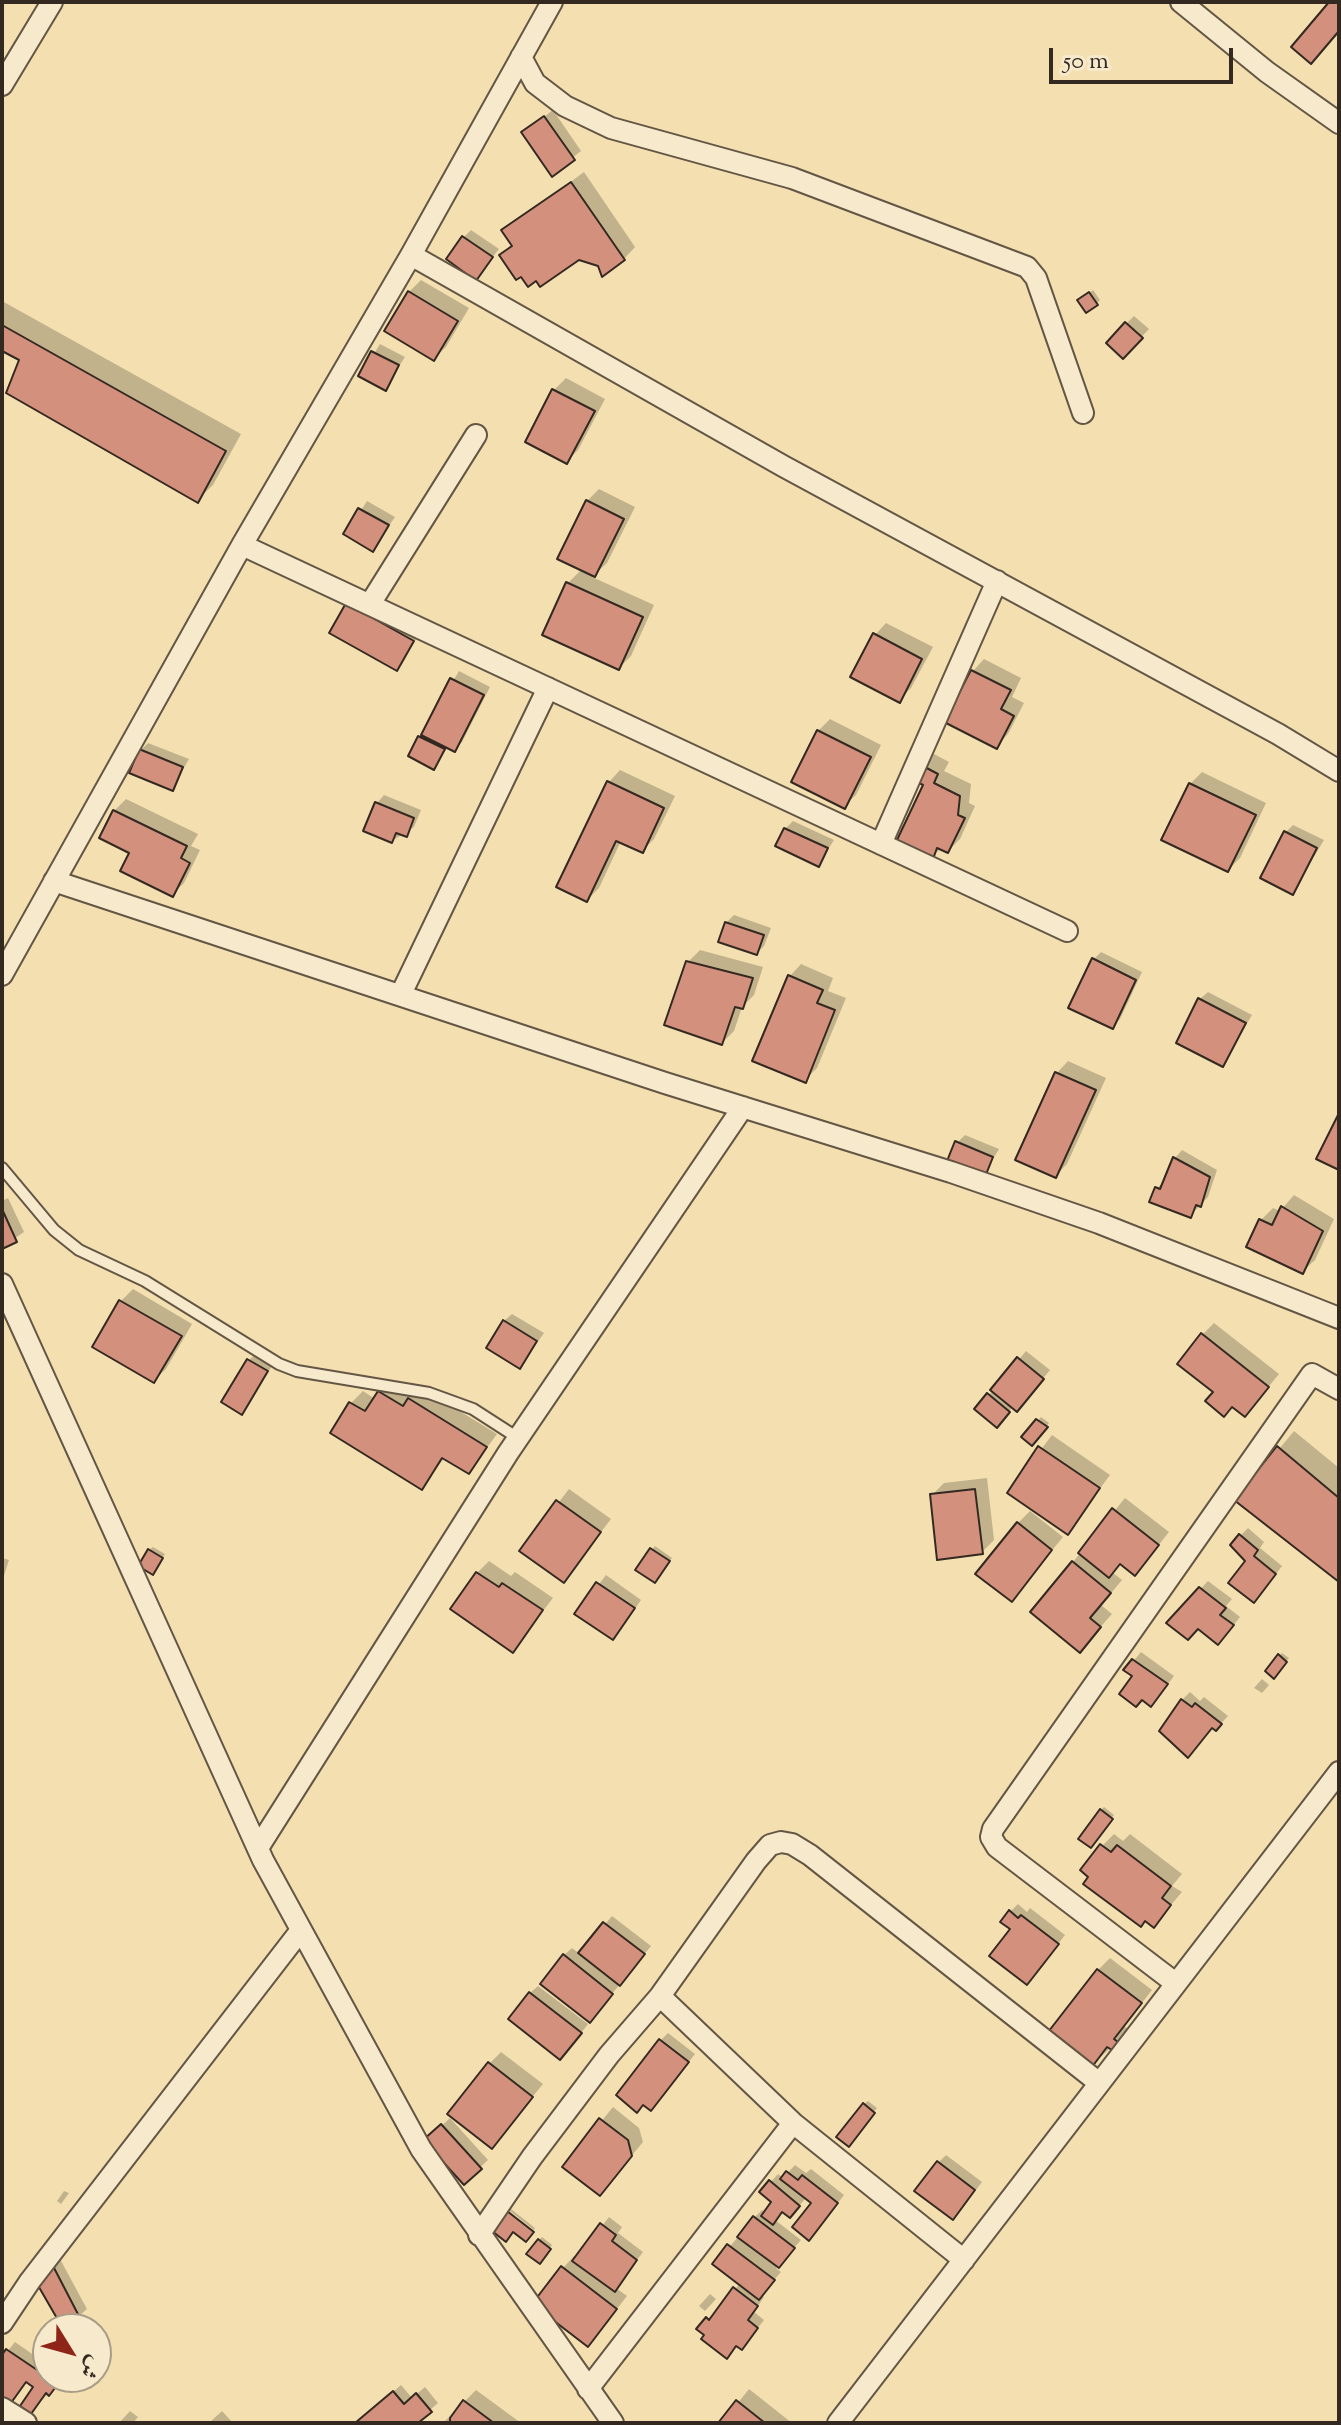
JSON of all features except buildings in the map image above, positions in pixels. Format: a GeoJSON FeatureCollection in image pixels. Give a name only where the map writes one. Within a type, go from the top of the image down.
{"type":"FeatureCollection","features":[{"type":"Feature","properties":{"kind":"street"},"geometry":{"type":"LineString","coordinates":[[2,85],[52,2]]}},
{"type":"Feature","properties":{"kind":"street"},"geometry":{"type":"LineString","coordinates":[[2,975],[242,545],[411,255],[552,2]]}},
{"type":"Feature","properties":{"kind":"street"},"geometry":{"type":"LineString","coordinates":[[1181,2],[1267,72],[1339,123]]}},
{"type":"Feature","properties":{"kind":"street"},"geometry":{"type":"LineString","coordinates":[[521,57],[535,83],[565,106],[611,128],[792,178],[1027,267],[1036,278],[1083,413]]}},
{"type":"Feature","properties":{"kind":"street"},"geometry":{"type":"LineString","coordinates":[[411,255],[783,466],[1339,771]]}},
{"type":"Feature","properties":{"kind":"street"},"geometry":{"type":"LineString","coordinates":[[370,604],[476,435]]}},
{"type":"Feature","properties":{"kind":"street"},"geometry":{"type":"LineString","coordinates":[[242,545],[1067,931]]}},
{"type":"Feature","properties":{"kind":"street"},"geometry":{"type":"LineString","coordinates":[[881,844],[997,581]]}},
{"type":"Feature","properties":{"kind":"street"},"geometry":{"type":"LineString","coordinates":[[401,994],[548,688]]}},
{"type":"Feature","properties":{"kind":"street"},"geometry":{"type":"LineString","coordinates":[[54,881],[1099,1223],[1339,1318]]}},
{"type":"Feature","properties":{"kind":"street"},"geometry":{"type":"LineString","coordinates":[[258,1848],[518,1438],[743,1107]]}},
{"type":"Feature","properties":{"kind":"street"},"geometry":{"type":"LineString","coordinates":[[2,1284],[258,1848],[301,1930],[421,2149],[613,2423]]}},
{"type":"Feature","properties":{"kind":"street"},"geometry":{"type":"LineString","coordinates":[[2,1334],[25,1335]]}},
{"type":"Feature","properties":{"kind":"street"},"geometry":{"type":"LineString","coordinates":[[1174,1982],[997,1847],[991,1837],[993,1829],[1312,1374],[1339,1389]]}},
{"type":"Feature","properties":{"kind":"street"},"geometry":{"type":"LineString","coordinates":[[838,2423],[1174,1982],[1339,1772]]}},
{"type":"Feature","properties":{"kind":"street"},"geometry":{"type":"LineString","coordinates":[[479,2235],[609,2055],[660,1996],[770,1845],[792,1844],[1098,2082]]}},
{"type":"Feature","properties":{"kind":"street"},"geometry":{"type":"LineString","coordinates":[[2,2323],[30,2281],[301,1930]]}},
{"type":"Feature","properties":{"kind":"street"},"geometry":{"type":"LineString","coordinates":[[660,1996],[793,2123],[964,2260]]}},
{"type":"Feature","properties":{"kind":"street"},"geometry":{"type":"LineString","coordinates":[[588,2389],[793,2123]]}},
{"type":"Feature","properties":{"kind":"street"},"geometry":{"type":"LineString","coordinates":[[2,2408],[26,2423]]}},
{"type":"Feature","properties":{"kind":"lane"},"geometry":{"type":"LineString","coordinates":[[2,1168],[54,1230],[72,1245],[145,1281],[279,1364],[297,1371],[429,1393],[473,1409],[518,1438]]}}]}
